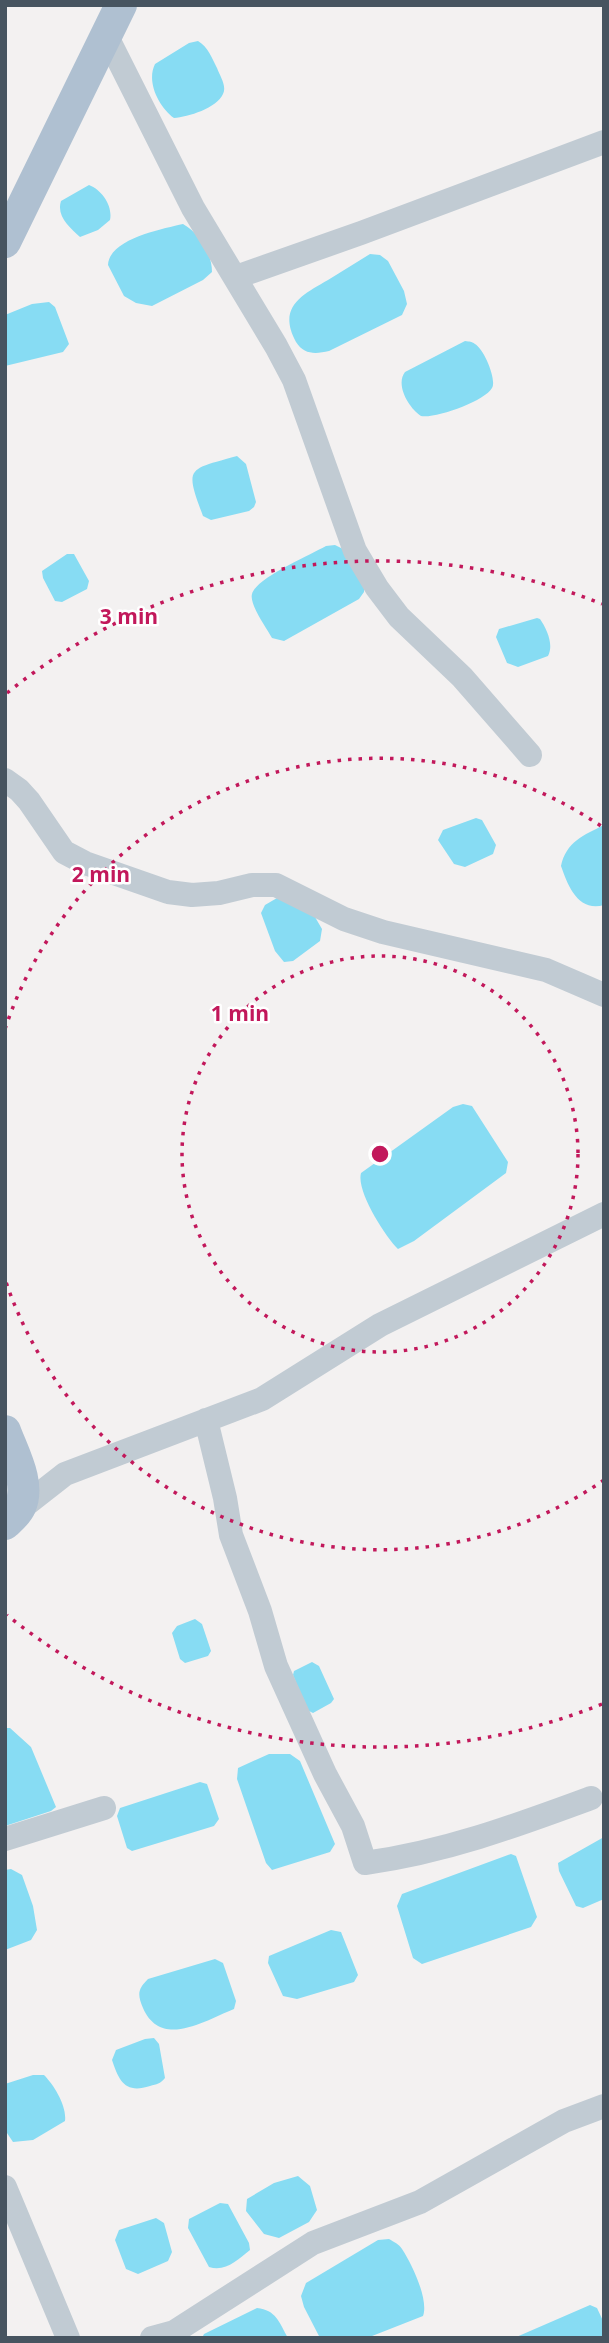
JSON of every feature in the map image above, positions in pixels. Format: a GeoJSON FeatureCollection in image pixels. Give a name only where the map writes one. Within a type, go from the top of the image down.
{"type":"FeatureCollection","features":[{"type":"Feature","properties":{"kind":"main road"},"geometry":{"type":"LineString","coordinates":[[5,242],[121,5]]}},
{"type":"Feature","properties":{"kind":"main road"},"geometry":{"type":"LineString","coordinates":[[5,1431],[22,1478],[23,1500],[12,1517]]}},
{"type":"Feature","properties":{"kind":"street"},"geometry":{"type":"LineString","coordinates":[[106,36],[193,208],[236,277],[294,380],[355,551],[377,588],[399,617],[462,677],[530,755]]}},
{"type":"Feature","properties":{"kind":"street"},"geometry":{"type":"LineString","coordinates":[[236,277],[604,142]]}},
{"type":"Feature","properties":{"kind":"street"},"geometry":{"type":"LineString","coordinates":[[5,780],[29,801],[64,852],[85,863],[169,892],[192,895],[219,893],[252,885],[276,885],[344,919],[383,932],[546,970],[604,995]]}},
{"type":"Feature","properties":{"kind":"street"},"geometry":{"type":"LineString","coordinates":[[12,1517],[65,1474],[262,1399],[380,1325],[604,1214]]}},
{"type":"Feature","properties":{"kind":"street"},"geometry":{"type":"LineString","coordinates":[[205,1420],[225,1498],[231,1535],[260,1611],[276,1666],[325,1774],[353,1826],[365,1863],[409,1857],[484,1837],[591,1798]]}},
{"type":"Feature","properties":{"kind":"street"},"geometry":{"type":"LineString","coordinates":[[5,1839],[104,1808]]}},
{"type":"Feature","properties":{"kind":"street"},"geometry":{"type":"LineString","coordinates":[[157,2337],[174,2332],[313,2244],[420,2202],[564,2121],[604,2106]]}},
{"type":"Feature","properties":{"kind":"street"},"geometry":{"type":"LineString","coordinates":[[5,2187],[68,2338]]}},
{"type":"Feature","properties":{"kind":"water"},"geometry":{"type":"Polygon","coordinates":[[[198,41],[211,57],[223,81],[224,91],[215,104],[194,114],[174,118],[155,94],[152,78],[155,64],[189,43],[198,41]]]}},
{"type":"Feature","properties":{"kind":"water"},"geometry":{"type":"Polygon","coordinates":[[[89,185],[106,199],[110,220],[98,230],[80,237],[65,221],[60,206],[61,201],[89,185]]]}},
{"type":"Feature","properties":{"kind":"water"},"geometry":{"type":"Polygon","coordinates":[[[183,224],[204,244],[212,272],[203,280],[152,306],[136,303],[124,296],[108,265],[117,248],[138,237],[183,224]]]}},
{"type":"Feature","properties":{"kind":"water"},"geometry":{"type":"Polygon","coordinates":[[[370,254],[380,255],[388,261],[404,291],[407,304],[402,315],[329,351],[315,353],[303,349],[296,342],[289,320],[295,304],[309,291],[370,254]]]}},
{"type":"Feature","properties":{"kind":"water"},"geometry":{"type":"Polygon","coordinates":[[[49,302],[55,307],[69,344],[63,352],[5,366],[5,315],[32,304],[49,302]]]}},
{"type":"Feature","properties":{"kind":"water"},"geometry":{"type":"Polygon","coordinates":[[[465,341],[479,347],[486,358],[491,372],[492,388],[480,398],[459,408],[437,415],[421,416],[405,396],[402,377],[405,372],[465,341]]]}},
{"type":"Feature","properties":{"kind":"water"},"geometry":{"type":"Polygon","coordinates":[[[237,456],[246,464],[256,502],[254,507],[249,511],[211,520],[203,516],[192,479],[200,468],[237,456]]]}},
{"type":"Feature","properties":{"kind":"water"},"geometry":{"type":"Polygon","coordinates":[[[335,545],[343,549],[364,587],[364,592],[359,599],[284,641],[272,638],[253,604],[252,594],[256,588],[284,567],[326,546],[335,545]]]}},
{"type":"Feature","properties":{"kind":"water"},"geometry":{"type":"Polygon","coordinates":[[[67,554],[74,554],[89,581],[87,589],[62,602],[55,601],[42,571],[67,554]]]}},
{"type":"Feature","properties":{"kind":"water"},"geometry":{"type":"Polygon","coordinates":[[[537,618],[543,623],[549,637],[548,656],[518,667],[507,663],[496,637],[499,629],[537,618]]]}},
{"type":"Feature","properties":{"kind":"water"},"geometry":{"type":"Polygon","coordinates":[[[476,818],[482,820],[496,845],[493,854],[465,867],[454,864],[438,840],[443,830],[476,818]]]}},
{"type":"Feature","properties":{"kind":"water"},"geometry":{"type":"Polygon","coordinates":[[[604,825],[604,905],[587,905],[575,896],[561,866],[572,845],[604,825]]]}},
{"type":"Feature","properties":{"kind":"water"},"geometry":{"type":"Polygon","coordinates":[[[277,898],[315,917],[322,929],[320,941],[293,961],[284,962],[275,951],[261,913],[265,905],[277,898]]]}},
{"type":"Feature","properties":{"kind":"water"},"geometry":{"type":"Polygon","coordinates":[[[463,1104],[472,1106],[508,1162],[506,1173],[414,1241],[398,1249],[367,1202],[361,1173],[453,1107],[463,1104]]]}},
{"type":"Feature","properties":{"kind":"water"},"geometry":{"type":"Polygon","coordinates":[[[195,1619],[202,1624],[211,1651],[208,1656],[185,1663],[180,1659],[172,1633],[177,1626],[195,1619]]]}},
{"type":"Feature","properties":{"kind":"water"},"geometry":{"type":"Polygon","coordinates":[[[312,1662],[319,1666],[334,1699],[313,1713],[307,1710],[293,1675],[294,1671],[312,1662]]]}},
{"type":"Feature","properties":{"kind":"water"},"geometry":{"type":"Polygon","coordinates":[[[5,1728],[10,1728],[31,1747],[56,1807],[5,1826],[5,1728]]]}},
{"type":"Feature","properties":{"kind":"water"},"geometry":{"type":"Polygon","coordinates":[[[269,1754],[290,1754],[300,1761],[335,1844],[330,1852],[272,1870],[266,1863],[237,1779],[238,1768],[269,1754]]]}},
{"type":"Feature","properties":{"kind":"water"},"geometry":{"type":"Polygon","coordinates":[[[200,1782],[207,1784],[219,1819],[214,1826],[132,1851],[127,1848],[117,1816],[120,1808],[200,1782]]]}},
{"type":"Feature","properties":{"kind":"water"},"geometry":{"type":"Polygon","coordinates":[[[604,1837],[604,1899],[583,1908],[576,1906],[559,1871],[558,1863],[604,1837]]]}},
{"type":"Feature","properties":{"kind":"water"},"geometry":{"type":"Polygon","coordinates":[[[511,1854],[516,1856],[537,1917],[531,1927],[422,1964],[413,1958],[397,1906],[402,1894],[511,1854]]]}},
{"type":"Feature","properties":{"kind":"water"},"geometry":{"type":"Polygon","coordinates":[[[11,1869],[22,1875],[33,1906],[37,1930],[31,1940],[5,1950],[5,1870],[11,1869]]]}},
{"type":"Feature","properties":{"kind":"water"},"geometry":{"type":"Polygon","coordinates":[[[331,1930],[341,1932],[358,1975],[354,1982],[297,1999],[283,1996],[268,1963],[269,1956],[331,1930]]]}},
{"type":"Feature","properties":{"kind":"water"},"geometry":{"type":"Polygon","coordinates":[[[215,1959],[223,1963],[236,2001],[234,2009],[184,2028],[161,2027],[151,2020],[139,1995],[148,1979],[215,1959]]]}},
{"type":"Feature","properties":{"kind":"water"},"geometry":{"type":"Polygon","coordinates":[[[154,2038],[159,2044],[165,2078],[150,2086],[129,2087],[117,2074],[112,2060],[116,2050],[154,2038]]]}},
{"type":"Feature","properties":{"kind":"water"},"geometry":{"type":"Polygon","coordinates":[[[33,2075],[44,2075],[52,2084],[62,2102],[65,2121],[33,2140],[13,2142],[5,2130],[5,2084],[33,2075]]]}},
{"type":"Feature","properties":{"kind":"water"},"geometry":{"type":"Polygon","coordinates":[[[298,2176],[310,2186],[317,2210],[309,2222],[279,2238],[264,2234],[246,2211],[247,2199],[274,2183],[298,2176]]]}},
{"type":"Feature","properties":{"kind":"water"},"geometry":{"type":"Polygon","coordinates":[[[220,2203],[228,2204],[249,2243],[250,2250],[231,2264],[215,2268],[209,2267],[188,2228],[189,2219],[220,2203]]]}},
{"type":"Feature","properties":{"kind":"water"},"geometry":{"type":"Polygon","coordinates":[[[156,2218],[164,2223],[172,2252],[168,2261],[138,2274],[126,2269],[115,2240],[119,2230],[156,2218]]]}},
{"type":"Feature","properties":{"kind":"water"},"geometry":{"type":"Polygon","coordinates":[[[389,2239],[401,2247],[415,2273],[424,2301],[423,2316],[367,2338],[320,2338],[301,2296],[306,2283],[378,2240],[389,2239]]]}},
{"type":"Feature","properties":{"kind":"water"},"geometry":{"type":"Polygon","coordinates":[[[590,2305],[597,2308],[604,2323],[603,2338],[514,2338],[590,2305]]]}},
{"type":"Feature","properties":{"kind":"water"},"geometry":{"type":"Polygon","coordinates":[[[257,2308],[273,2314],[288,2338],[202,2338],[204,2334],[257,2308]]]}}]}
